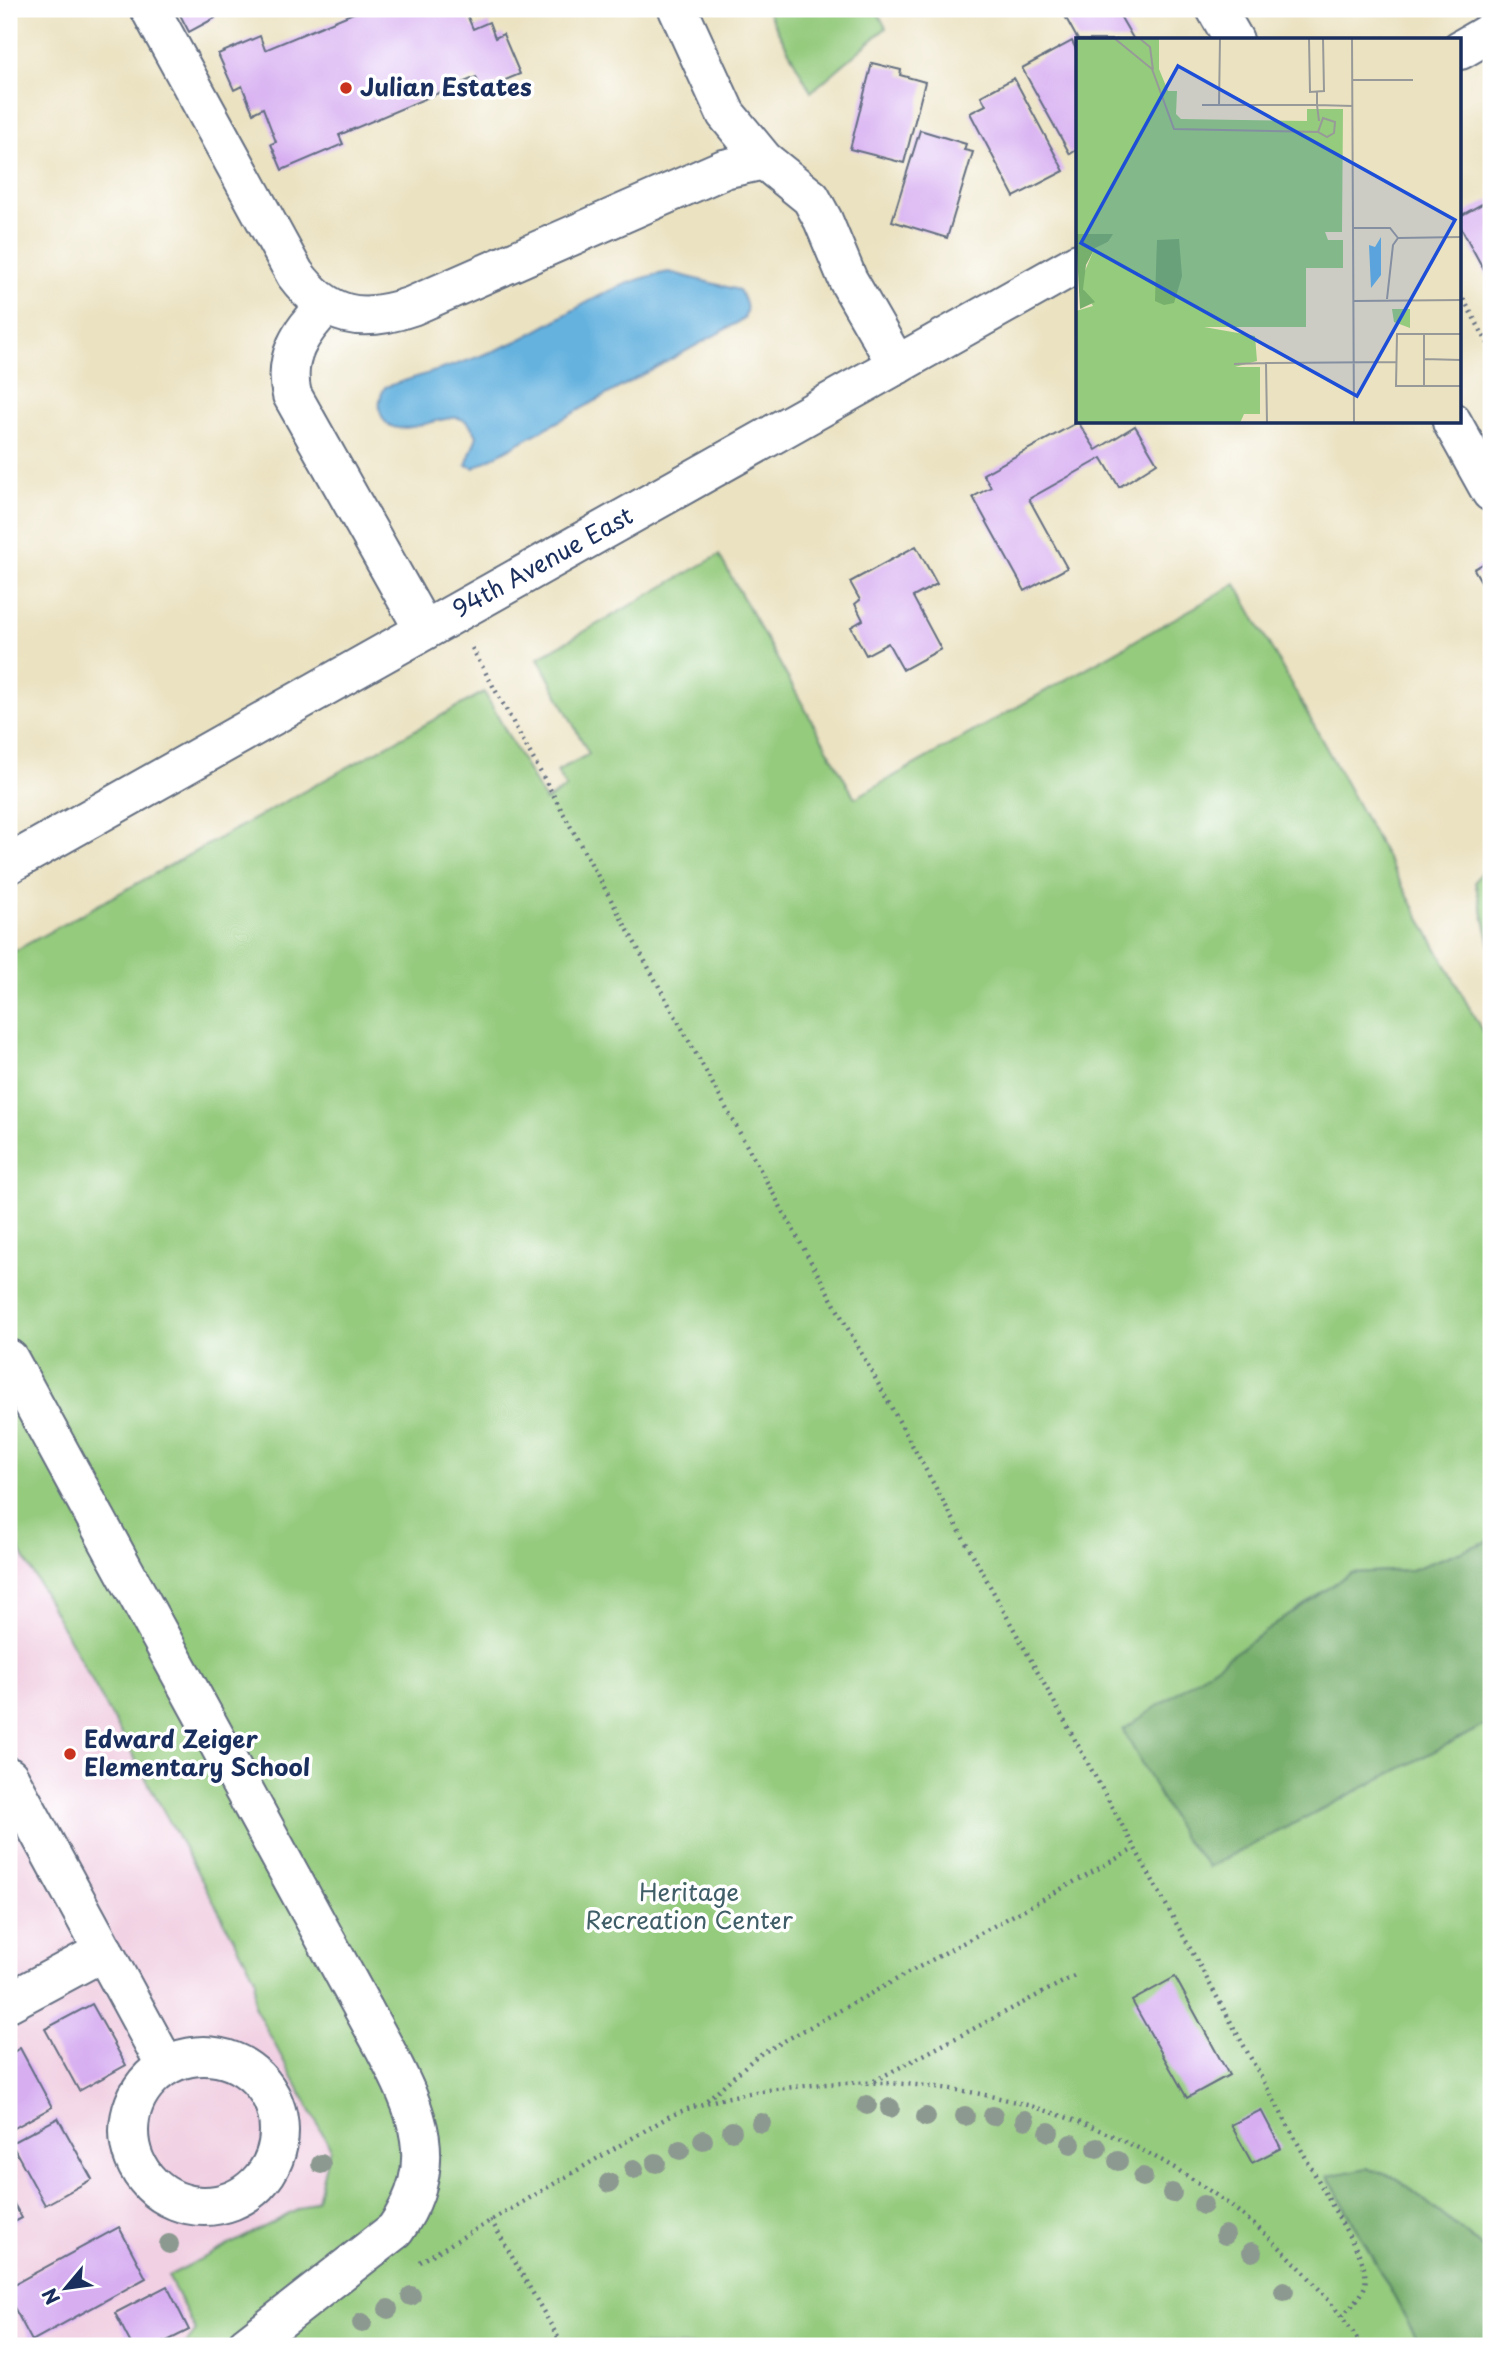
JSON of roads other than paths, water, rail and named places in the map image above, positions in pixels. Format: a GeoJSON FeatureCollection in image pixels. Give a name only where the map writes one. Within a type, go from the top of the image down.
{"type":"FeatureCollection","features":[{"type":"Feature","properties":{"kind":"main road"},"geometry":{"type":"LineString","coordinates":[[150,9],[295,274],[313,298],[326,306],[365,316],[386,315],[724,169],[764,160]]}},
{"type":"Feature","properties":{"kind":"main road"},"geometry":{"type":"LineString","coordinates":[[678,9],[726,114],[764,160],[811,198],[848,280],[897,365]]}},
{"type":"Feature","properties":{"kind":"main road"},"geometry":{"type":"LineString","coordinates":[[1216,9],[1233,38]]}},
{"type":"Feature","properties":{"kind":"main road"},"geometry":{"type":"LineString","coordinates":[[1462,49],[1491,32]]}},
{"type":"Feature","properties":{"kind":"main road","name":"94th Avenue East"},"geometry":{"type":"LineString","coordinates":[[9,864],[1076,264]]}},
{"type":"Feature","properties":{"kind":"main road"},"geometry":{"type":"LineString","coordinates":[[326,306],[306,326],[296,342],[288,378],[292,395],[438,622]]}},
{"type":"Feature","properties":{"kind":"main road"},"geometry":{"type":"LineString","coordinates":[[1453,424],[1491,492]]}},
{"type":"Feature","properties":{"kind":"main road"},"geometry":{"type":"LineString","coordinates":[[9,1359],[398,2075],[418,2131],[423,2159],[421,2178],[408,2211],[395,2230],[246,2346]]}},
{"type":"Feature","properties":{"kind":"main road"},"geometry":{"type":"LineString","coordinates":[[9,1777],[166,2066]]}},
{"type":"Feature","properties":{"kind":"main road"},"geometry":{"type":"LineString","coordinates":[[9,2002],[104,1951]]}},
{"type":"Feature","properties":{"kind":"water"},"geometry":{"type":"Polygon","coordinates":[[[669,272],[739,290],[746,304],[744,319],[474,468],[466,465],[477,436],[465,421],[449,418],[404,428],[386,423],[381,414],[380,400],[385,387],[501,348],[609,291],[669,272]]]}},
{"type":"Feature","properties":{"kind":"place","name":"Julian Estates"},"geometry":{"type":"Point","coordinates":[346,88]}},
{"type":"Feature","properties":{"kind":"place","name":"Edward Zeiger Elementary School"},"geometry":{"type":"Point","coordinates":[70,1754]}},
{"type":"Feature","properties":{"kind":"park label","name":"Heritage Recreation Center"},"geometry":{"type":"Point","coordinates":[689,1907]}}]}
